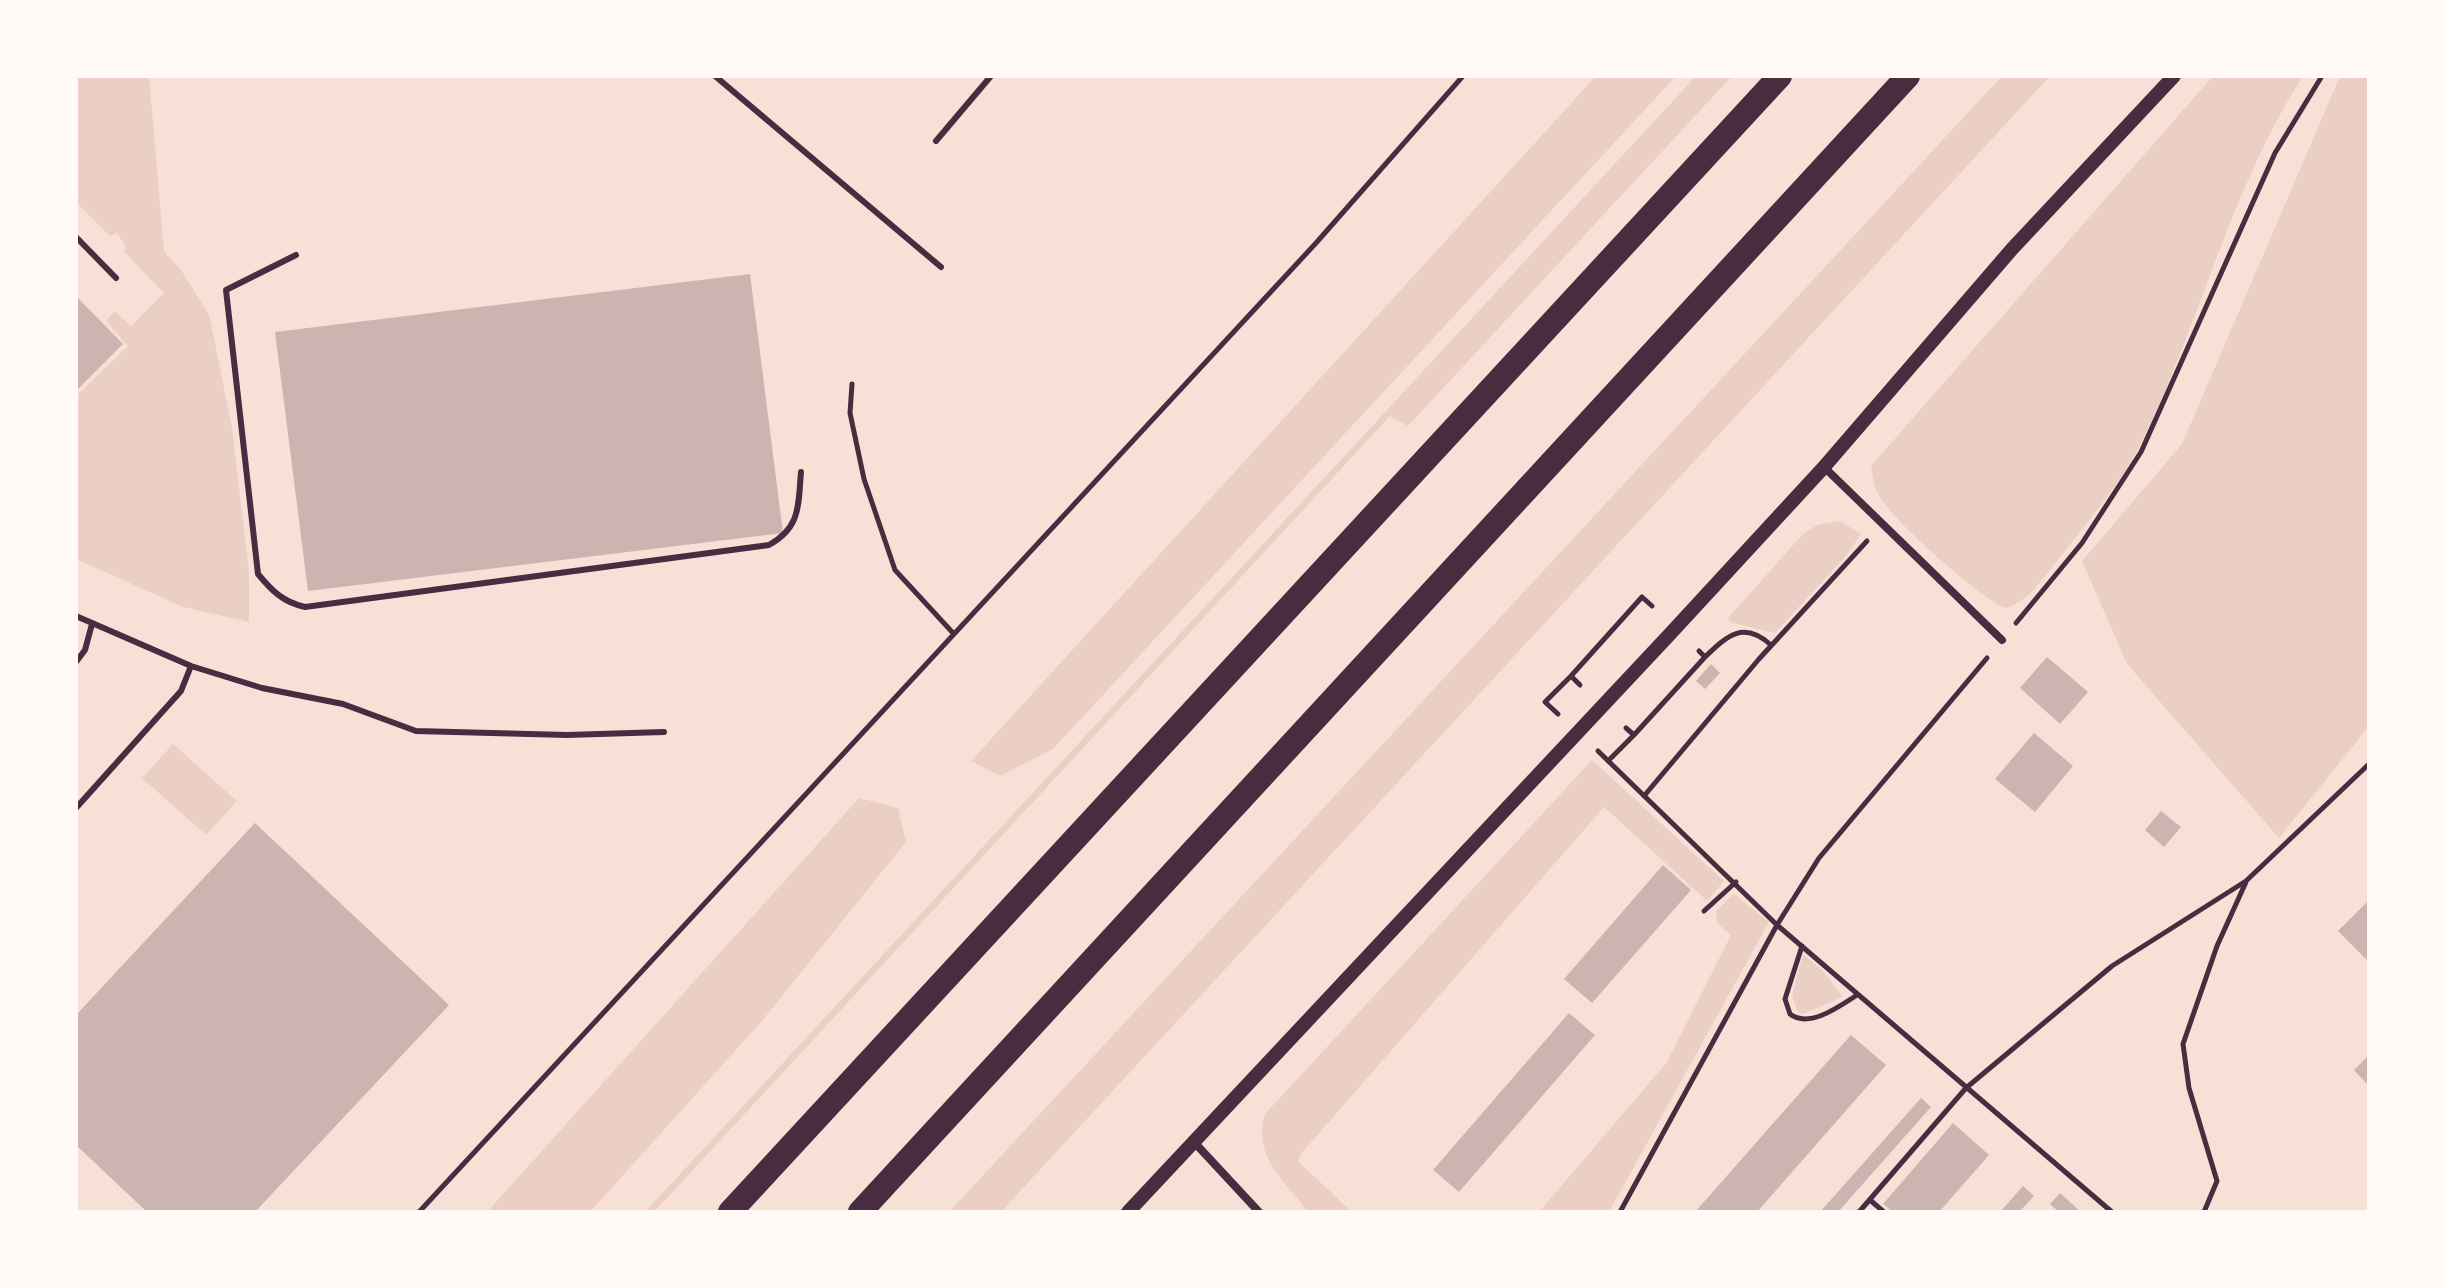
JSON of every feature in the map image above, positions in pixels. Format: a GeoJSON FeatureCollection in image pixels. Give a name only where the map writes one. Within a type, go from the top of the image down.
{"type":"FeatureCollection","features":[{"type":"Feature","properties":{"kind":"highway"},"geometry":{"type":"LineString","coordinates":[[730,1212],[1780,76]]}},
{"type":"Feature","properties":{"kind":"highway"},"geometry":{"type":"LineString","coordinates":[[860,1212],[1908,76]]}},
{"type":"Feature","properties":{"kind":"street"},"geometry":{"type":"LineString","coordinates":[[1128,1212],[1579,733],[1824,467],[2012,249],[2174,76]]}},
{"type":"Feature","properties":{"kind":"street"},"geometry":{"type":"LineString","coordinates":[[1824,467],[2002,640]]}},
{"type":"Feature","properties":{"kind":"street"},"geometry":{"type":"LineString","coordinates":[[1194,1142],[1259,1212]]}},
{"type":"Feature","properties":{"kind":"lane"},"geometry":{"type":"LineString","coordinates":[[715,76],[941,267]]}},
{"type":"Feature","properties":{"kind":"lane"},"geometry":{"type":"LineString","coordinates":[[936,141],[991,76]]}},
{"type":"Feature","properties":{"kind":"lane"},"geometry":{"type":"LineString","coordinates":[[76,237],[116,278]]}},
{"type":"Feature","properties":{"kind":"lane"},"geometry":{"type":"LineString","coordinates":[[296,255],[226,290],[258,574],[275,594],[290,604],[305,607],[769,545],[786,536],[797,515],[801,472]]}},
{"type":"Feature","properties":{"kind":"lane"},"geometry":{"type":"LineString","coordinates":[[76,616],[191,666],[262,688],[343,704],[416,731],[567,735],[664,732]]}},
{"type":"Feature","properties":{"kind":"lane"},"geometry":{"type":"LineString","coordinates":[[76,662],[85,650],[92,624]]}},
{"type":"Feature","properties":{"kind":"lane"},"geometry":{"type":"LineString","coordinates":[[76,808],[181,691],[191,666]]}},
{"type":"Feature","properties":{"kind":"path"},"geometry":{"type":"LineString","coordinates":[[419,1212],[1316,243],[1463,76]]}},
{"type":"Feature","properties":{"kind":"path"},"geometry":{"type":"LineString","coordinates":[[852,384],[850,413],[864,479],[895,570],[953,633]]}},
{"type":"Feature","properties":{"kind":"path"},"geometry":{"type":"LineString","coordinates":[[1644,796],[1771,645],[1880,523]]}},
{"type":"Feature","properties":{"kind":"path"},"geometry":{"type":"LineString","coordinates":[[1652,606],[1642,597],[1545,702],[1802,946],[2112,1212]]}},
{"type":"Feature","properties":{"kind":"path"},"geometry":{"type":"LineString","coordinates":[[1608,761],[1729,634],[1754,634],[1771,645]]}},
{"type":"Feature","properties":{"kind":"path"},"geometry":{"type":"LineString","coordinates":[[1699,651],[1705,657]]}},
{"type":"Feature","properties":{"kind":"path"},"geometry":{"type":"LineString","coordinates":[[1571,676],[1580,685]]}},
{"type":"Feature","properties":{"kind":"path"},"geometry":{"type":"LineString","coordinates":[[1626,728],[1634,735]]}},
{"type":"Feature","properties":{"kind":"path"},"geometry":{"type":"LineString","coordinates":[[1859,1212],[1966,1088],[2112,966],[2246,881],[2369,764]]}},
{"type":"Feature","properties":{"kind":"path"},"geometry":{"type":"LineString","coordinates":[[2204,1212],[2217,1181],[2189,1088],[2183,1044],[2217,946],[2246,881]]}},
{"type":"Feature","properties":{"kind":"path"},"geometry":{"type":"LineString","coordinates":[[1704,911],[1736,882]]}},
{"type":"Feature","properties":{"kind":"path"},"geometry":{"type":"LineString","coordinates":[[1802,946],[1785,999],[1790,1014],[1806,1020],[1836,1009],[1857,995]]}},
{"type":"Feature","properties":{"kind":"path"},"geometry":{"type":"LineString","coordinates":[[1870,1200],[1884,1212]]}},
{"type":"Feature","properties":{"kind":"shaded area"},"geometry":{"type":"Polygon","coordinates":[[[76,76],[149,76],[164,252],[181,270],[209,315],[232,428],[249,572],[249,622],[183,607],[76,559],[76,396],[128,346],[106,321],[115,311],[131,326],[164,293],[124,252],[126,247],[117,233],[110,236],[76,202],[76,76]]]}},
{"type":"Feature","properties":{"kind":"shaded area"},"geometry":{"type":"Polygon","coordinates":[[[1596,76],[1676,76],[1053,749],[1000,776],[971,761],[1596,76]]]}},
{"type":"Feature","properties":{"kind":"shaded area"},"geometry":{"type":"Polygon","coordinates":[[[1696,76],[1732,76],[1408,426],[1390,416],[654,1212],[645,1212],[1696,76]]]}},
{"type":"Feature","properties":{"kind":"shaded area"},"geometry":{"type":"Polygon","coordinates":[[[2002,76],[2050,76],[1001,1212],[949,1212],[2002,76]]]}},
{"type":"Feature","properties":{"kind":"shaded area"},"geometry":{"type":"Polygon","coordinates":[[[2213,76],[2303,76],[2255,165],[2161,401],[2131,462],[2043,579],[2022,600],[2005,608],[1957,574],[1902,523],[1879,496],[1871,466],[2213,76]]]}},
{"type":"Feature","properties":{"kind":"shaded area"},"geometry":{"type":"Polygon","coordinates":[[[2340,76],[2369,76],[2369,726],[2279,838],[2127,664],[2082,561],[2182,444],[2340,76]]]}},
{"type":"Feature","properties":{"kind":"shaded area"},"geometry":{"type":"Polygon","coordinates":[[[1840,521],[1861,534],[1846,556],[1775,633],[1730,622],[1728,618],[1803,534],[1817,525],[1840,521]]]}},
{"type":"Feature","properties":{"kind":"shaded area"},"geometry":{"type":"Polygon","coordinates":[[[173,744],[237,801],[206,835],[142,778],[173,744]]]}},
{"type":"Feature","properties":{"kind":"shaded area"},"geometry":{"type":"Polygon","coordinates":[[[1592,760],[1724,881],[1707,901],[1604,807],[1300,1155],[1299,1162],[1352,1212],[1308,1212],[1267,1155],[1262,1129],[1265,1114],[1592,760]]]}},
{"type":"Feature","properties":{"kind":"shaded area"},"geometry":{"type":"Polygon","coordinates":[[[859,798],[898,808],[906,842],[761,1022],[590,1212],[487,1212],[859,798]]]}},
{"type":"Feature","properties":{"kind":"shaded area"},"geometry":{"type":"Polygon","coordinates":[[[1734,894],[1769,922],[1609,1212],[1539,1212],[1667,1062],[1731,935],[1717,923],[1716,911],[1734,894]]]}},
{"type":"Feature","properties":{"kind":"shaded area"},"geometry":{"type":"Polygon","coordinates":[[[1803,954],[1824,972],[1843,997],[1803,1014],[1797,1011],[1792,995],[1803,954]]]}},
{"type":"Feature","properties":{"kind":"building"},"geometry":{"type":"Polygon","coordinates":[[[750,274],[783,533],[308,591],[275,332],[750,274]]]}},
{"type":"Feature","properties":{"kind":"building"},"geometry":{"type":"Polygon","coordinates":[[[76,296],[123,344],[76,391],[76,296]]]}},
{"type":"Feature","properties":{"kind":"building"},"geometry":{"type":"Polygon","coordinates":[[[2047,657],[2088,692],[2060,724],[2020,688],[2047,657]]]}},
{"type":"Feature","properties":{"kind":"building"},"geometry":{"type":"Polygon","coordinates":[[[1711,664],[1720,673],[1705,689],[1696,681],[1711,664]]]}},
{"type":"Feature","properties":{"kind":"building"},"geometry":{"type":"Polygon","coordinates":[[[2034,733],[2073,766],[2035,812],[1995,779],[2034,733]]]}},
{"type":"Feature","properties":{"kind":"building"},"geometry":{"type":"Polygon","coordinates":[[[2161,811],[2181,827],[2164,847],[2145,830],[2161,811]]]}},
{"type":"Feature","properties":{"kind":"building"},"geometry":{"type":"Polygon","coordinates":[[[255,823],[449,1005],[255,1212],[147,1212],[76,1145],[76,1015],[255,823]]]}},
{"type":"Feature","properties":{"kind":"building"},"geometry":{"type":"Polygon","coordinates":[[[1663,865],[1691,890],[1592,1003],[1564,979],[1663,865]]]}},
{"type":"Feature","properties":{"kind":"building"},"geometry":{"type":"Polygon","coordinates":[[[2369,900],[2369,962],[2338,931],[2369,900]]]}},
{"type":"Feature","properties":{"kind":"building"},"geometry":{"type":"Polygon","coordinates":[[[1569,1013],[1595,1035],[1459,1192],[1433,1170],[1569,1013]]]}},
{"type":"Feature","properties":{"kind":"building"},"geometry":{"type":"Polygon","coordinates":[[[1851,1035],[1886,1065],[1757,1212],[1695,1212],[1851,1035]]]}},
{"type":"Feature","properties":{"kind":"building"},"geometry":{"type":"Polygon","coordinates":[[[2369,1055],[2369,1086],[2354,1070],[2369,1055]]]}},
{"type":"Feature","properties":{"kind":"building"},"geometry":{"type":"Polygon","coordinates":[[[1921,1098],[1931,1107],[1838,1212],[1820,1212],[1921,1098]]]}},
{"type":"Feature","properties":{"kind":"building"},"geometry":{"type":"Polygon","coordinates":[[[1953,1123],[1989,1155],[1939,1212],[1893,1212],[1883,1204],[1953,1123]]]}},
{"type":"Feature","properties":{"kind":"building"},"geometry":{"type":"Polygon","coordinates":[[[2023,1186],[2034,1196],[2019,1212],[2000,1212],[2023,1186]]]}},
{"type":"Feature","properties":{"kind":"building"},"geometry":{"type":"Polygon","coordinates":[[[2060,1193],[2081,1212],[2059,1212],[2050,1204],[2060,1193]]]}}]}
